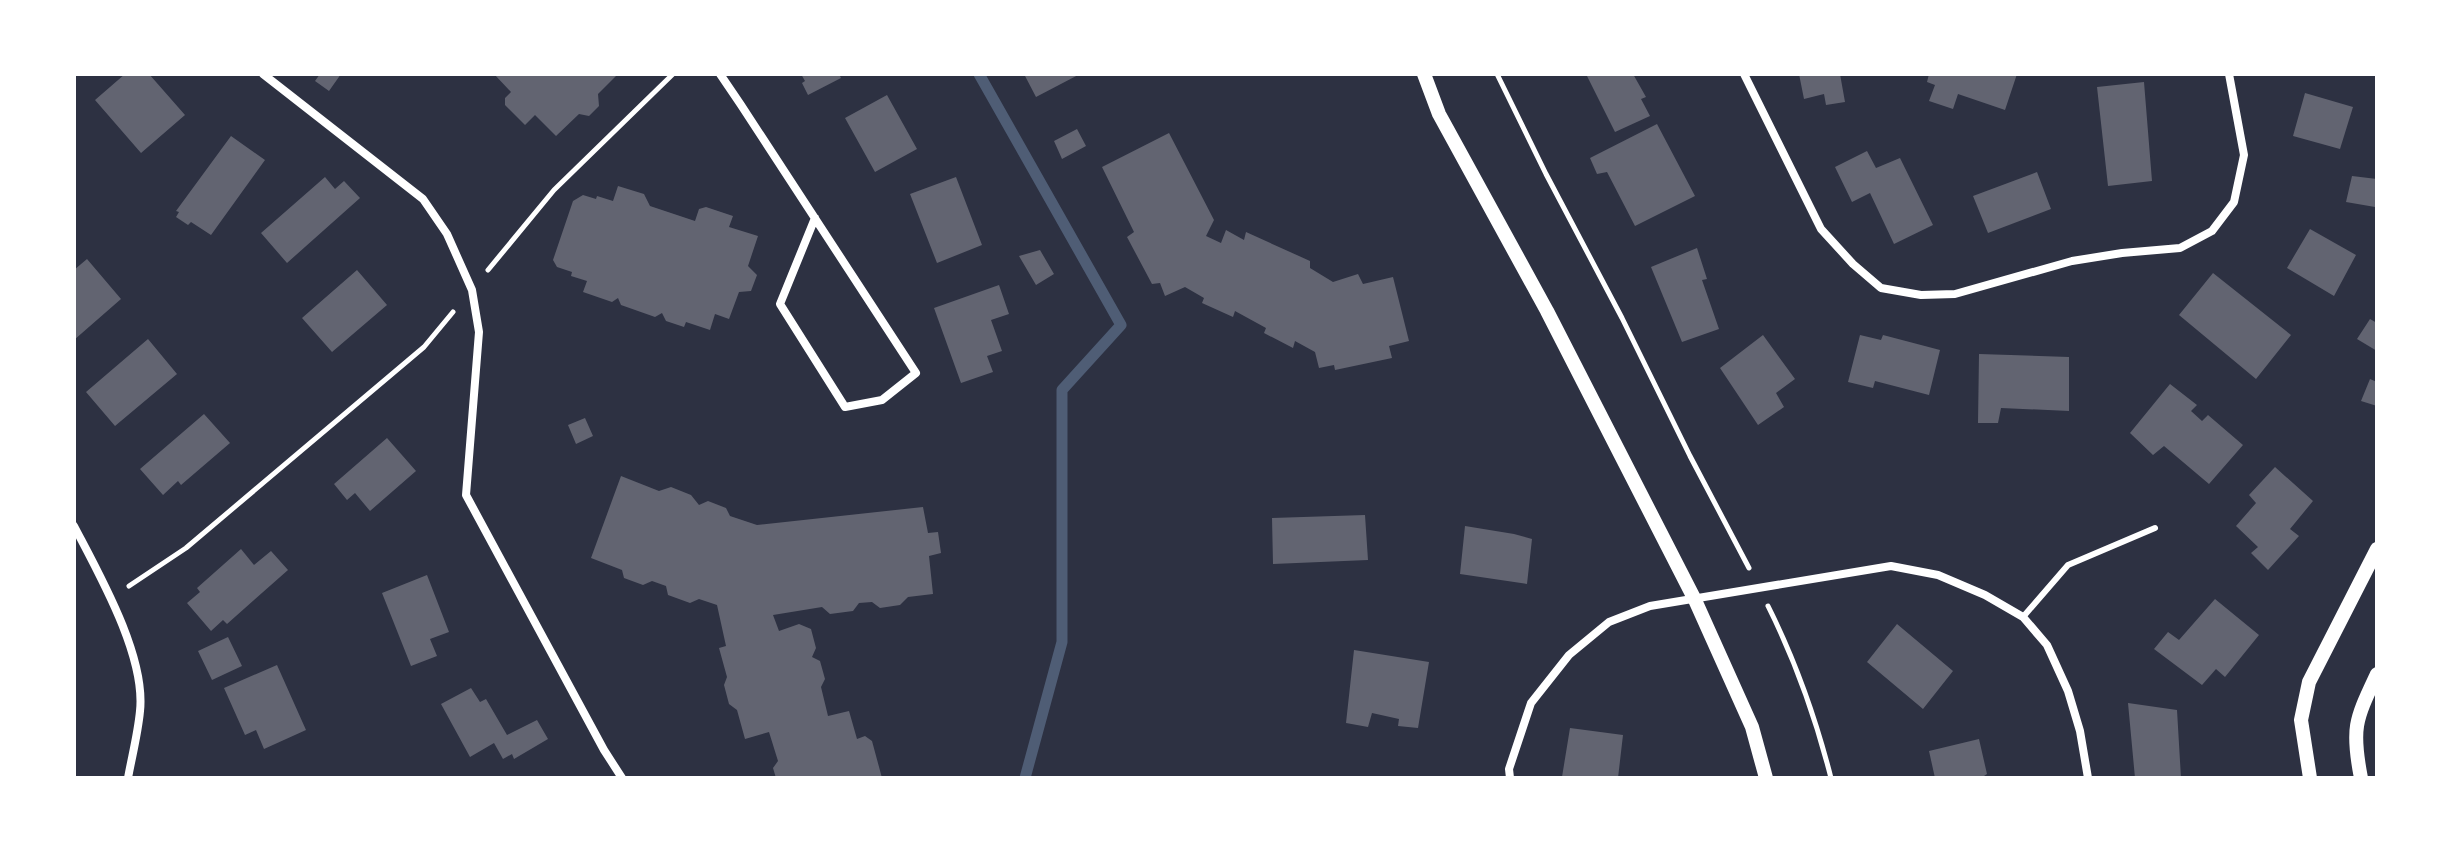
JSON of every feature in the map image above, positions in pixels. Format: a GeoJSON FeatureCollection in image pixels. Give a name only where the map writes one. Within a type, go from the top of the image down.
{"type":"FeatureCollection","features":[{"type":"Feature","properties":{"kind":"street"},"geometry":{"type":"LineString","coordinates":[[263,74],[423,199],[447,234],[472,290],[479,332],[466,495],[622,778]]}},
{"type":"Feature","properties":{"kind":"street"},"geometry":{"type":"LineString","coordinates":[[720,74],[815,218],[916,373],[882,400],[845,407],[780,304],[815,218]]}},
{"type":"Feature","properties":{"kind":"street"},"geometry":{"type":"LineString","coordinates":[[1424,74],[1439,114],[1554,324],[1695,600],[1752,727],[1766,778]]}},
{"type":"Feature","properties":{"kind":"street"},"geometry":{"type":"LineString","coordinates":[[1744,74],[1821,229],[1853,264],[1881,288],[1921,295],[1955,294],[2072,261],[2180,248],[2212,231],[2234,202],[2244,155],[2229,74]]}},
{"type":"Feature","properties":{"kind":"street"},"geometry":{"type":"LineString","coordinates":[[74,526],[112,598],[137,670],[141,709],[128,778]]}},
{"type":"Feature","properties":{"kind":"street"},"geometry":{"type":"LineString","coordinates":[[2310,778],[2301,720],[2309,682],[2377,549]]}},
{"type":"Feature","properties":{"kind":"street"},"geometry":{"type":"LineString","coordinates":[[1510,778],[1509,769],[1531,703],[1569,655],[1609,622],[1650,606],[1891,566],[1938,575],[1985,595],[2023,617],[2047,645],[2068,691],[2080,731],[2088,778]]}},
{"type":"Feature","properties":{"kind":"street"},"geometry":{"type":"LineString","coordinates":[[2361,778],[2355,747],[2356,718],[2377,674]]}},
{"type":"Feature","properties":{"kind":"lane"},"geometry":{"type":"LineString","coordinates":[[2023,617],[2068,565],[2155,528]]}},
{"type":"Feature","properties":{"kind":"path"},"geometry":{"type":"LineString","coordinates":[[496,262],[554,190],[673,74]]}},
{"type":"Feature","properties":{"kind":"path"},"geometry":{"type":"LineString","coordinates":[[1497,74],[1780,630],[1819,731],[1831,778]]}},
{"type":"Feature","properties":{"kind":"path"},"geometry":{"type":"LineString","coordinates":[[112,598],[186,548],[424,347],[472,290]]}},
{"type":"Feature","properties":{"kind":"building"},"geometry":{"type":"Polygon","coordinates":[[[125,74],[149,74],[185,115],[141,153],[95,100],[125,74]]]}},
{"type":"Feature","properties":{"kind":"building"},"geometry":{"type":"Polygon","coordinates":[[[320,74],[341,74],[329,91],[315,81],[320,74]]]}},
{"type":"Feature","properties":{"kind":"building"},"geometry":{"type":"Polygon","coordinates":[[[494,74],[617,75],[598,94],[599,106],[589,116],[579,114],[556,136],[535,115],[525,125],[505,105],[505,98],[511,92],[494,74]]]}},
{"type":"Feature","properties":{"kind":"building"},"geometry":{"type":"Polygon","coordinates":[[[801,74],[839,74],[841,78],[808,95],[801,74]]]}},
{"type":"Feature","properties":{"kind":"building"},"geometry":{"type":"Polygon","coordinates":[[[1024,74],[1080,74],[1036,97],[1024,74]]]}},
{"type":"Feature","properties":{"kind":"building"},"geometry":{"type":"Polygon","coordinates":[[[1586,74],[1633,74],[1646,97],[1641,99],[1650,116],[1615,132],[1586,74]]]}},
{"type":"Feature","properties":{"kind":"building"},"geometry":{"type":"Polygon","coordinates":[[[1799,74],[1840,74],[1845,102],[1826,105],[1824,94],[1804,99],[1799,74]]]}},
{"type":"Feature","properties":{"kind":"building"},"geometry":{"type":"Polygon","coordinates":[[[1929,74],[2017,74],[2005,110],[1958,94],[1953,109],[1929,101],[1935,85],[1927,82],[1929,74]]]}},
{"type":"Feature","properties":{"kind":"building"},"geometry":{"type":"Polygon","coordinates":[[[2144,82],[2152,181],[2108,186],[2097,87],[2144,82]]]}},
{"type":"Feature","properties":{"kind":"building"},"geometry":{"type":"Polygon","coordinates":[[[2305,93],[2353,107],[2340,149],[2293,136],[2305,93]]]}},
{"type":"Feature","properties":{"kind":"building"},"geometry":{"type":"Polygon","coordinates":[[[887,95],[917,149],[875,172],[845,118],[887,95]]]}},
{"type":"Feature","properties":{"kind":"building"},"geometry":{"type":"Polygon","coordinates":[[[1657,124],[1695,196],[1635,226],[1607,172],[1597,174],[1590,158],[1657,124]]]}},
{"type":"Feature","properties":{"kind":"building"},"geometry":{"type":"Polygon","coordinates":[[[1077,129],[1086,146],[1062,159],[1054,141],[1077,129]]]}},
{"type":"Feature","properties":{"kind":"building"},"geometry":{"type":"Polygon","coordinates":[[[1169,133],[1214,220],[1206,236],[1221,243],[1226,230],[1244,240],[1246,232],[1310,261],[1310,268],[1333,282],[1358,274],[1363,284],[1393,277],[1409,341],[1389,346],[1392,358],[1335,370],[1334,365],[1319,368],[1315,352],[1295,341],[1293,348],[1264,333],[1266,328],[1235,311],[1233,317],[1202,303],[1204,298],[1185,287],[1165,296],[1160,283],[1152,284],[1127,237],[1134,232],[1102,167],[1169,133]]]}},
{"type":"Feature","properties":{"kind":"building"},"geometry":{"type":"Polygon","coordinates":[[[231,136],[265,160],[211,235],[191,222],[188,225],[176,217],[179,212],[176,211],[231,136]]]}},
{"type":"Feature","properties":{"kind":"building"},"geometry":{"type":"Polygon","coordinates":[[[1867,151],[1876,168],[1900,158],[1933,225],[1894,244],[1870,193],[1852,202],[1835,167],[1867,151]]]}},
{"type":"Feature","properties":{"kind":"building"},"geometry":{"type":"Polygon","coordinates":[[[2037,172],[2051,209],[1988,233],[1973,196],[2037,172]]]}},
{"type":"Feature","properties":{"kind":"building"},"geometry":{"type":"Polygon","coordinates":[[[2352,176],[2377,179],[2375,207],[2346,202],[2352,176]]]}},
{"type":"Feature","properties":{"kind":"building"},"geometry":{"type":"Polygon","coordinates":[[[325,177],[335,189],[344,181],[360,198],[287,263],[261,233],[325,177]]]}},
{"type":"Feature","properties":{"kind":"building"},"geometry":{"type":"Polygon","coordinates":[[[956,177],[982,245],[937,263],[910,194],[956,177]]]}},
{"type":"Feature","properties":{"kind":"building"},"geometry":{"type":"Polygon","coordinates":[[[618,186],[644,194],[650,206],[695,221],[699,209],[706,207],[733,216],[729,227],[758,236],[748,266],[757,275],[751,291],[739,292],[729,319],[715,314],[710,330],[686,322],[684,327],[666,321],[662,313],[655,317],[621,305],[618,298],[612,302],[583,292],[587,281],[557,267],[553,260],[573,201],[583,195],[613,201],[618,186]]]}},
{"type":"Feature","properties":{"kind":"building"},"geometry":{"type":"Polygon","coordinates":[[[2310,229],[2356,255],[2334,296],[2287,268],[2310,229]]]}},
{"type":"Feature","properties":{"kind":"building"},"geometry":{"type":"Polygon","coordinates":[[[1697,248],[1707,279],[1702,280],[1719,329],[1682,342],[1651,267],[1697,248]]]}},
{"type":"Feature","properties":{"kind":"building"},"geometry":{"type":"Polygon","coordinates":[[[1040,250],[1054,274],[1036,285],[1019,256],[1040,250]]]}},
{"type":"Feature","properties":{"kind":"building"},"geometry":{"type":"Polygon","coordinates":[[[87,259],[121,299],[74,340],[74,270],[87,259]]]}},
{"type":"Feature","properties":{"kind":"building"},"geometry":{"type":"Polygon","coordinates":[[[357,270],[387,305],[332,352],[302,318],[357,270]]]}},
{"type":"Feature","properties":{"kind":"building"},"geometry":{"type":"Polygon","coordinates":[[[2213,273],[2291,335],[2256,379],[2179,315],[2213,273]]]}},
{"type":"Feature","properties":{"kind":"building"},"geometry":{"type":"Polygon","coordinates":[[[999,285],[1009,314],[991,320],[1002,351],[987,356],[993,372],[961,383],[934,308],[999,285]]]}},
{"type":"Feature","properties":{"kind":"building"},"geometry":{"type":"Polygon","coordinates":[[[2370,319],[2377,323],[2377,351],[2357,339],[2370,319]]]}},
{"type":"Feature","properties":{"kind":"building"},"geometry":{"type":"Polygon","coordinates":[[[1763,335],[1795,379],[1776,393],[1784,407],[1758,425],[1720,368],[1763,335]]]}},
{"type":"Feature","properties":{"kind":"building"},"geometry":{"type":"Polygon","coordinates":[[[1860,335],[1881,340],[1883,335],[1940,350],[1929,395],[1875,381],[1873,388],[1848,382],[1860,335]]]}},
{"type":"Feature","properties":{"kind":"building"},"geometry":{"type":"Polygon","coordinates":[[[148,339],[177,374],[115,426],[86,392],[148,339]]]}},
{"type":"Feature","properties":{"kind":"building"},"geometry":{"type":"Polygon","coordinates":[[[1979,354],[2069,357],[2069,411],[2001,408],[1998,423],[1978,423],[1979,354]]]}},
{"type":"Feature","properties":{"kind":"building"},"geometry":{"type":"Polygon","coordinates":[[[2370,379],[2377,382],[2377,406],[2361,401],[2370,379]]]}},
{"type":"Feature","properties":{"kind":"building"},"geometry":{"type":"Polygon","coordinates":[[[2170,384],[2197,405],[2191,411],[2202,421],[2208,415],[2243,445],[2209,484],[2164,446],[2153,455],[2130,433],[2170,384]]]}},
{"type":"Feature","properties":{"kind":"building"},"geometry":{"type":"Polygon","coordinates":[[[204,414],[230,443],[181,485],[178,481],[163,495],[140,469],[204,414]]]}},
{"type":"Feature","properties":{"kind":"building"},"geometry":{"type":"Polygon","coordinates":[[[585,418],[593,436],[576,444],[568,425],[585,418]]]}},
{"type":"Feature","properties":{"kind":"building"},"geometry":{"type":"Polygon","coordinates":[[[387,438],[416,471],[370,511],[355,493],[347,500],[334,484],[387,438]]]}},
{"type":"Feature","properties":{"kind":"building"},"geometry":{"type":"Polygon","coordinates":[[[2275,467],[2313,501],[2290,529],[2299,536],[2268,570],[2251,553],[2258,547],[2236,526],[2256,503],[2249,495],[2275,467]]]}},
{"type":"Feature","properties":{"kind":"building"},"geometry":{"type":"Polygon","coordinates":[[[621,476],[659,491],[671,487],[691,495],[699,505],[708,501],[726,508],[730,516],[757,525],[923,507],[928,533],[938,532],[941,553],[929,556],[933,594],[908,597],[900,605],[880,608],[872,602],[859,603],[853,611],[830,614],[822,607],[773,615],[779,631],[799,624],[811,629],[816,648],[812,657],[820,661],[825,679],[821,687],[828,716],[849,711],[857,739],[865,736],[872,741],[882,778],[776,778],[773,768],[778,761],[769,732],[745,739],[737,710],[729,704],[724,685],[727,677],[719,648],[726,646],[717,605],[699,599],[690,603],[668,595],[666,586],[652,581],[643,585],[624,578],[622,570],[591,558],[621,476]]]}},
{"type":"Feature","properties":{"kind":"building"},"geometry":{"type":"Polygon","coordinates":[[[1365,515],[1368,560],[1273,564],[1272,518],[1365,515]]]}},
{"type":"Feature","properties":{"kind":"building"},"geometry":{"type":"Polygon","coordinates":[[[1465,526],[1532,539],[1527,584],[1460,574],[1465,526]]]}},
{"type":"Feature","properties":{"kind":"building"},"geometry":{"type":"Polygon","coordinates":[[[241,549],[254,565],[271,551],[288,570],[227,624],[223,620],[211,631],[187,603],[200,592],[197,588],[241,549]]]}},
{"type":"Feature","properties":{"kind":"building"},"geometry":{"type":"Polygon","coordinates":[[[427,575],[449,632],[430,639],[437,656],[411,666],[382,593],[427,575]]]}},
{"type":"Feature","properties":{"kind":"building"},"geometry":{"type":"Polygon","coordinates":[[[2215,599],[2259,635],[2225,677],[2216,669],[2202,685],[2154,649],[2168,632],[2179,640],[2215,599]]]}},
{"type":"Feature","properties":{"kind":"building"},"geometry":{"type":"Polygon","coordinates":[[[1897,624],[1953,671],[1923,709],[1867,662],[1897,624]]]}},
{"type":"Feature","properties":{"kind":"building"},"geometry":{"type":"Polygon","coordinates":[[[228,637],[242,666],[212,680],[198,651],[228,637]]]}},
{"type":"Feature","properties":{"kind":"building"},"geometry":{"type":"Polygon","coordinates":[[[1354,650],[1429,662],[1418,728],[1398,726],[1399,719],[1372,713],[1368,727],[1346,723],[1354,650]]]}},
{"type":"Feature","properties":{"kind":"building"},"geometry":{"type":"Polygon","coordinates":[[[277,665],[306,730],[264,749],[256,730],[245,735],[224,688],[277,665]]]}},
{"type":"Feature","properties":{"kind":"building"},"geometry":{"type":"Polygon","coordinates":[[[471,688],[480,702],[486,699],[507,735],[537,720],[548,739],[514,759],[512,754],[503,759],[494,743],[470,757],[441,704],[471,688]]]}},
{"type":"Feature","properties":{"kind":"building"},"geometry":{"type":"Polygon","coordinates":[[[2128,703],[2177,710],[2181,778],[2135,778],[2128,703]]]}},
{"type":"Feature","properties":{"kind":"building"},"geometry":{"type":"Polygon","coordinates":[[[1570,728],[1623,735],[1618,778],[1562,777],[1570,728]]]}},
{"type":"Feature","properties":{"kind":"building"},"geometry":{"type":"Polygon","coordinates":[[[1979,739],[1987,774],[1981,778],[1935,778],[1929,751],[1979,739]]]}},
{"type":"Feature","properties":{"kind":"waterway"},"geometry":{"type":"LineString","coordinates":[[979,74],[1121,325],[1062,390],[1062,642],[1025,778]]}}]}
